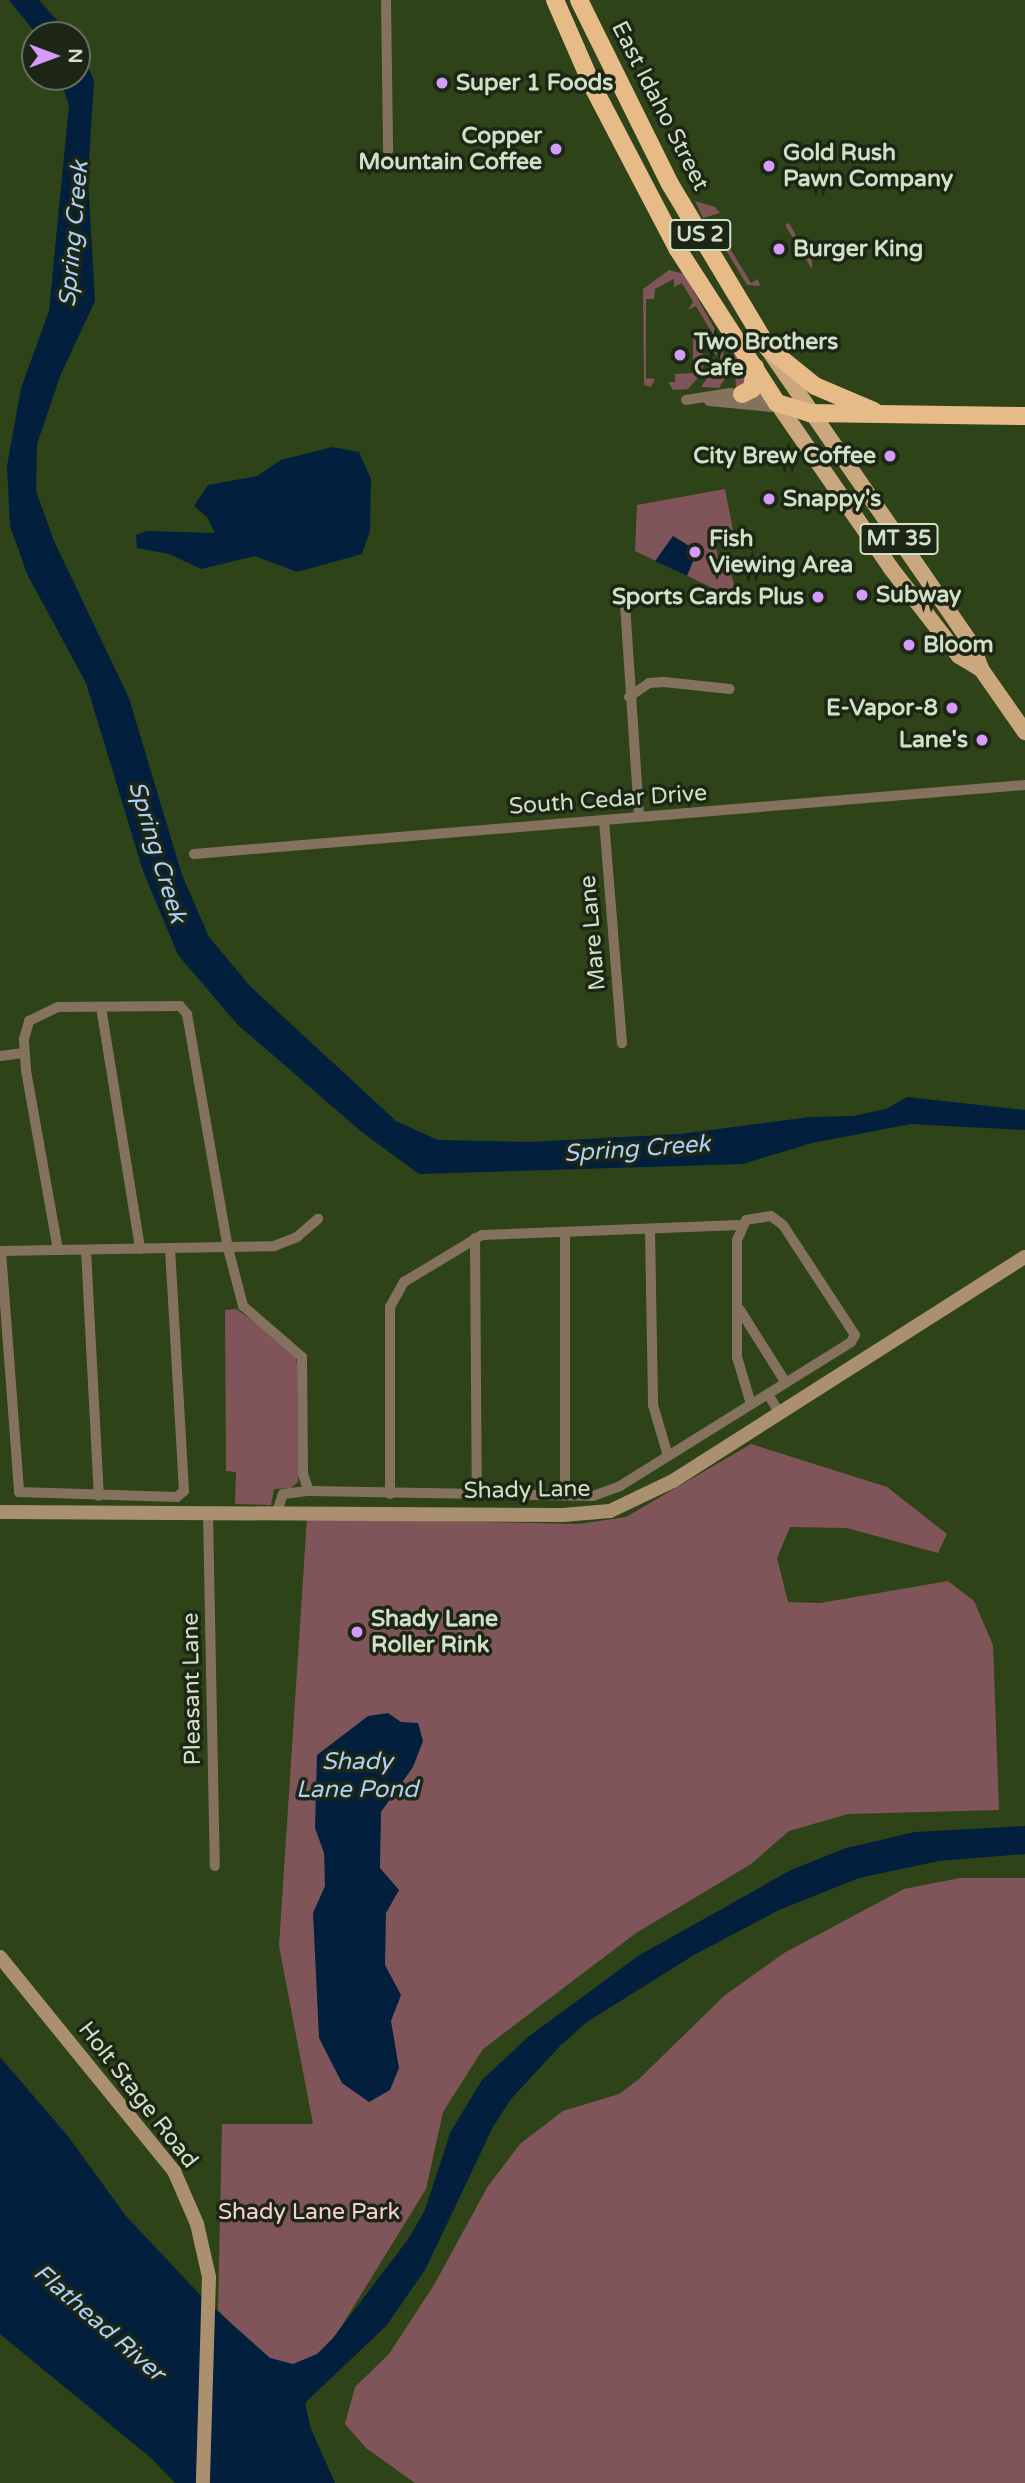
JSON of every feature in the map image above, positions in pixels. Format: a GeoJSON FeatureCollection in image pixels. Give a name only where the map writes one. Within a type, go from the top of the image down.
{"type":"FeatureCollection","features":[{"type":"Feature","properties":{"kind":"highway","name":"US 2"},"geometry":{"type":"LineString","coordinates":[[555,0],[612,124],[677,248],[777,402],[809,413],[883,416],[1025,415]]}},
{"type":"Feature","properties":{"kind":"highway","name":"East Idaho Street"},"geometry":{"type":"LineString","coordinates":[[579,0],[670,184],[765,344]]}},
{"type":"Feature","properties":{"kind":"highway"},"geometry":{"type":"LineString","coordinates":[[612,124],[646,160],[694,245]]}},
{"type":"Feature","properties":{"kind":"highway","name":"US 2"},"geometry":{"type":"LineString","coordinates":[[765,344],[780,362],[815,386],[883,416]]}},
{"type":"Feature","properties":{"kind":"highway"},"geometry":{"type":"LineString","coordinates":[[742,394],[752,389],[755,367]]}},
{"type":"Feature","properties":{"kind":"main road","name":"East Idaho Street"},"geometry":{"type":"LineString","coordinates":[[765,344],[809,413]]}},
{"type":"Feature","properties":{"kind":"main road","name":"MT 35"},"geometry":{"type":"LineString","coordinates":[[777,402],[898,578],[959,656],[981,669]]}},
{"type":"Feature","properties":{"kind":"main road","name":"MT 35"},"geometry":{"type":"LineString","coordinates":[[809,413],[972,645],[981,669],[1025,732]]}},
{"type":"Feature","properties":{"kind":"main road","name":"Shady Lane"},"geometry":{"type":"LineString","coordinates":[[0,1512],[563,1515],[610,1511],[673,1481],[1025,1257]]}},
{"type":"Feature","properties":{"kind":"main road","name":"Holt Stage Road"},"geometry":{"type":"LineString","coordinates":[[0,1957],[174,2171],[197,2224],[209,2277],[203,2483]]}},
{"type":"Feature","properties":{"kind":"street"},"geometry":{"type":"LineString","coordinates":[[386,0],[387,150]]}},
{"type":"Feature","properties":{"kind":"street"},"geometry":{"type":"LineString","coordinates":[[742,394],[777,402],[771,407],[686,400],[742,394]]}},
{"type":"Feature","properties":{"kind":"street"},"geometry":{"type":"LineString","coordinates":[[625,604],[629,697],[639,817]]}},
{"type":"Feature","properties":{"kind":"street"},"geometry":{"type":"LineString","coordinates":[[629,697],[656,682],[730,689]]}},
{"type":"Feature","properties":{"kind":"street","name":"South Cedar Drive"},"geometry":{"type":"LineString","coordinates":[[194,854],[1025,785]]}},
{"type":"Feature","properties":{"kind":"street","name":"Mare Lane"},"geometry":{"type":"LineString","coordinates":[[604,820],[622,1044]]}},
{"type":"Feature","properties":{"kind":"street"},"geometry":{"type":"LineString","coordinates":[[58,1250],[24,1053],[26,1029],[37,1014],[58,1007],[184,1009],[228,1248],[248,1313],[295,1347],[302,1357],[303,1474],[309,1491]]}},
{"type":"Feature","properties":{"kind":"street"},"geometry":{"type":"LineString","coordinates":[[100,1007],[139,1249]]}},
{"type":"Feature","properties":{"kind":"street"},"geometry":{"type":"LineString","coordinates":[[0,1056],[24,1053]]}},
{"type":"Feature","properties":{"kind":"street"},"geometry":{"type":"LineString","coordinates":[[277,1512],[282,1494],[309,1491],[390,1494],[477,1495],[605,1493],[851,1342],[854,1329],[783,1225],[771,1216],[746,1220],[740,1226],[475,1238],[404,1282],[392,1298],[390,1494]]}},
{"type":"Feature","properties":{"kind":"street"},"geometry":{"type":"LineString","coordinates":[[170,1249],[184,1491],[177,1497],[26,1495],[15,1483],[1,1251],[274,1246],[297,1237],[318,1219]]}},
{"type":"Feature","properties":{"kind":"street"},"geometry":{"type":"LineString","coordinates":[[740,1226],[737,1357],[751,1404]]}},
{"type":"Feature","properties":{"kind":"street"},"geometry":{"type":"LineString","coordinates":[[650,1230],[653,1405],[668,1456]]}},
{"type":"Feature","properties":{"kind":"street"},"geometry":{"type":"LineString","coordinates":[[565,1232],[565,1495]]}},
{"type":"Feature","properties":{"kind":"street"},"geometry":{"type":"LineString","coordinates":[[475,1238],[477,1495]]}},
{"type":"Feature","properties":{"kind":"street"},"geometry":{"type":"LineString","coordinates":[[86,1250],[99,1496]]}},
{"type":"Feature","properties":{"kind":"street"},"geometry":{"type":"LineString","coordinates":[[740,1310],[786,1382]]}},
{"type":"Feature","properties":{"kind":"street"},"geometry":{"type":"LineString","coordinates":[[768,1394],[780,1414]]}},
{"type":"Feature","properties":{"kind":"street","name":"Pleasant Lane"},"geometry":{"type":"LineString","coordinates":[[208,1513],[215,1866]]}},
{"type":"Feature","properties":{"kind":"green space"},"geometry":{"type":"Polygon","coordinates":[[[695,201],[715,207],[720,213],[703,218],[695,201]]]}},
{"type":"Feature","properties":{"kind":"green space"},"geometry":{"type":"Polygon","coordinates":[[[789,223],[805,252],[812,244],[812,269],[785,225],[789,223]]]}},
{"type":"Feature","properties":{"kind":"green space"},"geometry":{"type":"Polygon","coordinates":[[[731,235],[726,242],[751,283],[758,279],[760,286],[747,285],[720,240],[731,235]]]}},
{"type":"Feature","properties":{"kind":"green space"},"geometry":{"type":"Polygon","coordinates":[[[669,270],[684,274],[722,342],[726,377],[719,388],[701,387],[709,375],[715,379],[721,359],[714,352],[721,348],[696,306],[688,310],[693,302],[682,283],[674,287],[674,279],[655,289],[654,299],[646,299],[646,378],[655,379],[651,387],[644,385],[643,289],[669,270]]]}},
{"type":"Feature","properties":{"kind":"green space"},"geometry":{"type":"Polygon","coordinates":[[[693,336],[705,359],[702,373],[688,389],[673,390],[668,382],[675,382],[675,374],[693,373],[693,336]]]}},
{"type":"Feature","properties":{"kind":"green space"},"geometry":{"type":"Polygon","coordinates":[[[734,352],[749,373],[749,381],[736,389],[734,352]]]}},
{"type":"Feature","properties":{"kind":"green space"},"geometry":{"type":"Polygon","coordinates":[[[725,489],[733,530],[713,534],[719,562],[731,574],[738,600],[635,551],[637,505],[725,489]]]}},
{"type":"Feature","properties":{"kind":"green space"},"geometry":{"type":"Polygon","coordinates":[[[236,1309],[295,1351],[298,1482],[291,1488],[274,1489],[271,1505],[235,1504],[236,1472],[226,1471],[225,1310],[236,1309]]]}},
{"type":"Feature","properties":{"kind":"green space","name":"Shady Lane Park"},"geometry":{"type":"Polygon","coordinates":[[[751,1444],[887,1487],[947,1534],[938,1553],[847,1528],[790,1527],[777,1558],[788,1602],[820,1603],[948,1581],[974,1601],[993,1645],[999,1810],[848,1814],[789,1831],[751,1864],[636,1933],[483,2049],[443,2112],[426,2189],[299,2395],[218,2310],[222,2124],[313,2124],[279,1946],[307,1518],[579,1524],[626,1517],[751,1444]]]}},
{"type":"Feature","properties":{"kind":"green space"},"geometry":{"type":"Polygon","coordinates":[[[960,1878],[1025,1878],[1025,2483],[415,2483],[366,2448],[345,2424],[355,2387],[389,2354],[434,2285],[488,2186],[520,2144],[563,2111],[619,2094],[639,2079],[724,1996],[784,1953],[904,1889],[960,1878]]]}},
{"type":"Feature","properties":{"kind":"water"},"geometry":{"type":"Polygon","coordinates":[[[9,0],[39,0],[58,21],[26,21],[9,0]]]}},
{"type":"Feature","properties":{"kind":"water","name":"Spring Creek"},"geometry":{"type":"Polygon","coordinates":[[[91,74],[94,80],[88,178],[95,301],[61,374],[37,444],[36,491],[54,541],[129,698],[182,875],[209,937],[250,986],[396,1121],[438,1140],[530,1142],[680,1134],[810,1117],[853,1116],[886,1109],[907,1097],[1025,1110],[1025,1130],[911,1124],[812,1143],[743,1164],[419,1174],[363,1133],[238,1025],[178,955],[143,871],[86,683],[27,574],[10,526],[7,466],[21,388],[49,311],[69,105],[64,91],[91,91],[91,74]]]}},
{"type":"Feature","properties":{"kind":"water"},"geometry":{"type":"Polygon","coordinates":[[[332,447],[359,452],[371,479],[370,531],[362,554],[297,572],[255,556],[201,569],[169,554],[137,548],[136,535],[147,531],[215,533],[207,517],[194,506],[208,485],[257,476],[281,460],[332,447]]]}},
{"type":"Feature","properties":{"kind":"water"},"geometry":{"type":"Polygon","coordinates":[[[673,536],[691,547],[694,559],[687,576],[655,561],[673,536]]]}},
{"type":"Feature","properties":{"kind":"water","name":"Shady Lane Pond"},"geometry":{"type":"Polygon","coordinates":[[[388,1713],[401,1722],[418,1723],[423,1741],[413,1767],[381,1812],[380,1868],[399,1890],[386,1913],[385,1965],[401,1995],[391,2021],[399,2068],[390,2090],[369,2102],[342,2083],[319,2038],[313,1913],[325,1886],[324,1853],[315,1828],[317,1755],[368,1716],[388,1713]]]}},
{"type":"Feature","properties":{"kind":"water","name":"Flathead River"},"geometry":{"type":"Polygon","coordinates":[[[1025,1826],[1025,1854],[939,1861],[859,1878],[779,1910],[694,1955],[587,2022],[561,2045],[511,2099],[493,2127],[425,2270],[386,2326],[305,2403],[311,2429],[335,2483],[175,2483],[151,2458],[0,2334],[0,2057],[67,2135],[126,2216],[204,2299],[270,2358],[293,2364],[317,2354],[333,2338],[409,2238],[425,2210],[450,2133],[482,2080],[528,2037],[638,1956],[791,1870],[846,1848],[915,1832],[1025,1826]]]}},
{"type":"Feature","properties":{"kind":"place","name":"Super 1 Foods"},"geometry":{"type":"Point","coordinates":[442,83]}},
{"type":"Feature","properties":{"kind":"place","name":"Copper Mountain Coffee"},"geometry":{"type":"Point","coordinates":[556,149]}},
{"type":"Feature","properties":{"kind":"place","name":"Gold Rush Pawn Company"},"geometry":{"type":"Point","coordinates":[769,166]}},
{"type":"Feature","properties":{"kind":"place","name":"Burger King"},"geometry":{"type":"Point","coordinates":[779,249]}},
{"type":"Feature","properties":{"kind":"place","name":"Two Brothers Cafe"},"geometry":{"type":"Point","coordinates":[680,355]}},
{"type":"Feature","properties":{"kind":"place","name":"City Brew Coffee"},"geometry":{"type":"Point","coordinates":[890,456]}},
{"type":"Feature","properties":{"kind":"place","name":"Snappy's"},"geometry":{"type":"Point","coordinates":[769,499]}},
{"type":"Feature","properties":{"kind":"place","name":"Fish Viewing Area"},"geometry":{"type":"Point","coordinates":[695,552]}},
{"type":"Feature","properties":{"kind":"place","name":"Subway"},"geometry":{"type":"Point","coordinates":[862,595]}},
{"type":"Feature","properties":{"kind":"place","name":"Sports Cards Plus"},"geometry":{"type":"Point","coordinates":[818,597]}},
{"type":"Feature","properties":{"kind":"place","name":"Bloom"},"geometry":{"type":"Point","coordinates":[909,645]}},
{"type":"Feature","properties":{"kind":"place","name":"E-Vapor-8"},"geometry":{"type":"Point","coordinates":[952,708]}},
{"type":"Feature","properties":{"kind":"place","name":"Lane's"},"geometry":{"type":"Point","coordinates":[982,740]}},
{"type":"Feature","properties":{"kind":"place","name":"Shady Lane Roller Rink"},"geometry":{"type":"Point","coordinates":[357,1632]}}]}
